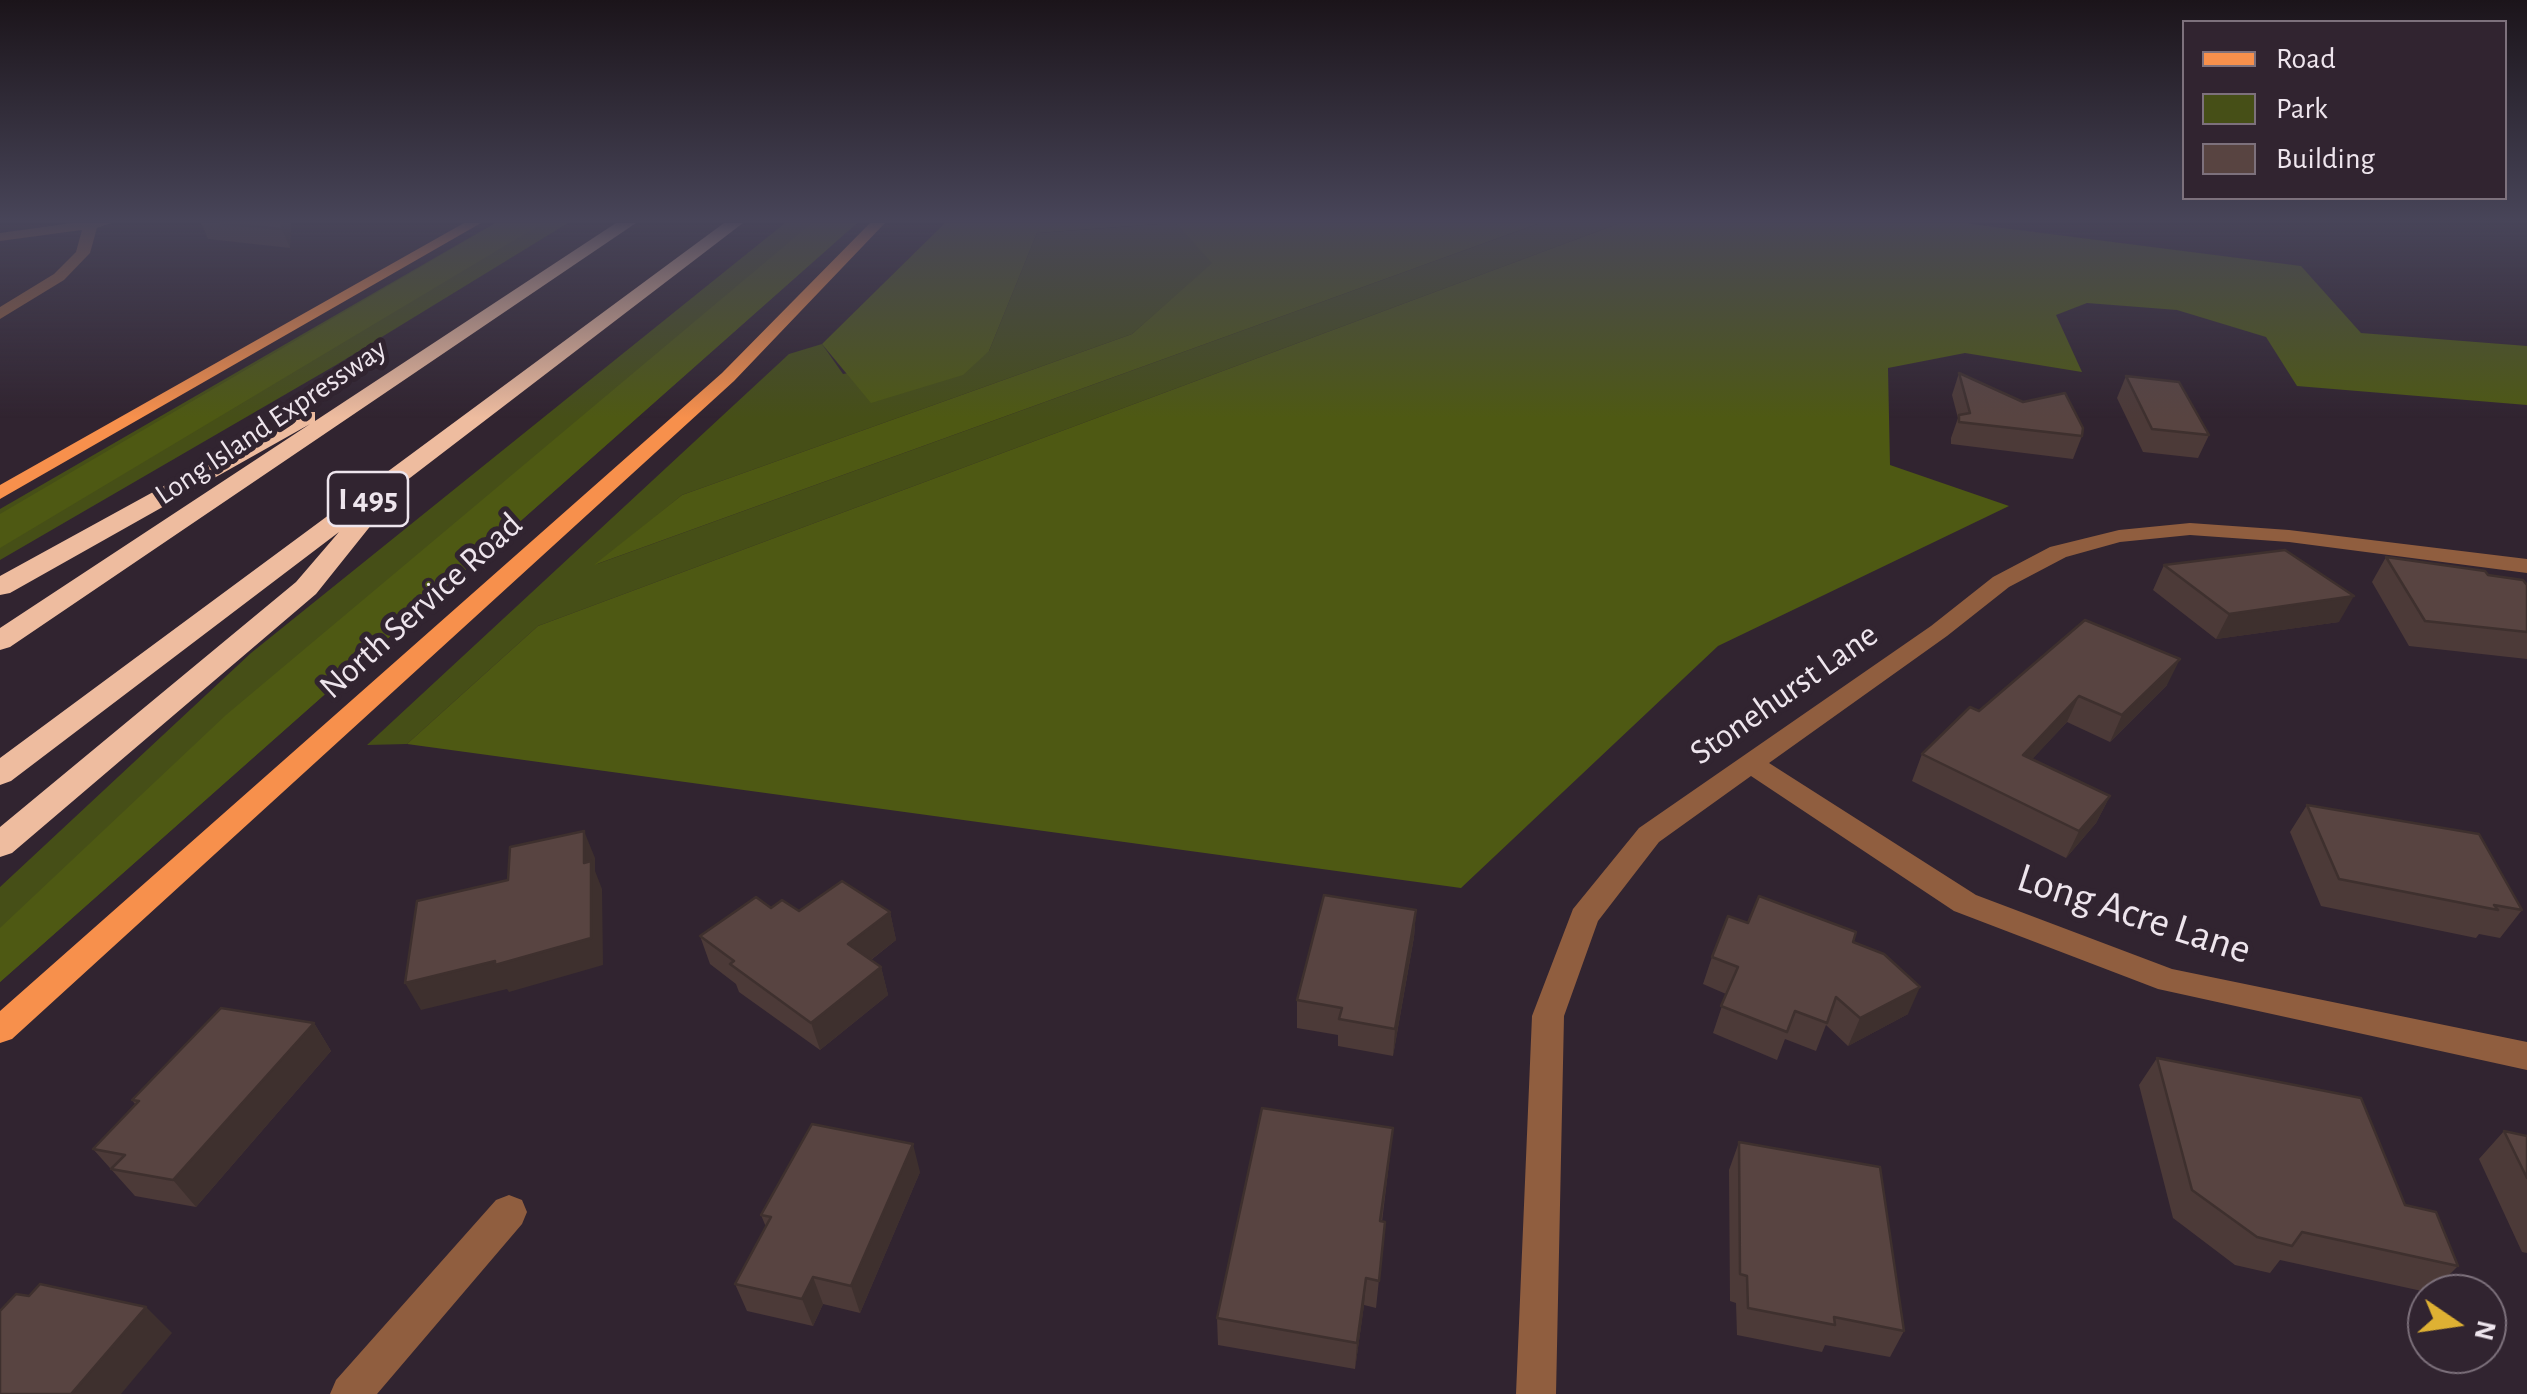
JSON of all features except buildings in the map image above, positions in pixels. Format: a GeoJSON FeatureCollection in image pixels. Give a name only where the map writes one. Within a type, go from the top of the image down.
{"type":"FeatureCollection","features":[{"type":"Feature","properties":{"kind":"highway","name":"Long Island Expressway"},"geometry":{"type":"LineString","coordinates":[[0,641],[532,288]]}},
{"type":"Feature","properties":{"kind":"highway","name":"I 495"},"geometry":{"type":"LineString","coordinates":[[0,774],[649,288]]}},
{"type":"Feature","properties":{"kind":"highway"},"geometry":{"type":"LineString","coordinates":[[0,588],[213,466],[456,339]]}},
{"type":"Feature","properties":{"kind":"highway"},"geometry":{"type":"LineString","coordinates":[[0,846],[306,588],[402,474]]}},
{"type":"Feature","properties":{"kind":"main road"},"geometry":{"type":"LineString","coordinates":[[0,492],[359,288]]}},
{"type":"Feature","properties":{"kind":"main road","name":"North Service Road"},"geometry":{"type":"LineString","coordinates":[[0,1030],[728,377],[815,288]]}},
{"type":"Feature","properties":{"kind":"street"},"geometry":{"type":"LineString","coordinates":[[0,314],[43,288]]}},
{"type":"Feature","properties":{"kind":"street","name":"Stonehurst Lane"},"geometry":{"type":"LineString","coordinates":[[1536,1394],[1548,1016],[1584,917],[1649,835],[2002,582],[2058,552],[2190,529],[2289,536],[2527,566]]}},
{"type":"Feature","properties":{"kind":"street","name":"Long Acre Lane"},"geometry":{"type":"LineString","coordinates":[[1751,764],[1965,903],[2151,973],[2527,1056]]}},
{"type":"Feature","properties":{"kind":"street"},"geometry":{"type":"LineString","coordinates":[[350,1394],[509,1212]]}},
{"type":"Feature","properties":{"kind":"green space"},"geometry":{"type":"Polygon","coordinates":[[[382,288],[462,288],[0,560],[0,509],[382,288]]]}},
{"type":"Feature","properties":{"kind":"green space"},"geometry":{"type":"Polygon","coordinates":[[[385,288],[434,288],[0,548],[0,514],[385,288]]]}},
{"type":"Feature","properties":{"kind":"green space"},"geometry":{"type":"Polygon","coordinates":[[[704,288],[784,288],[0,982],[0,887],[251,653],[704,288]]]}},
{"type":"Feature","properties":{"kind":"green space"},"geometry":{"type":"Polygon","coordinates":[[[735,288],[784,288],[0,982],[0,928],[226,715],[735,288]]]}},
{"type":"Feature","properties":{"kind":"green space"},"geometry":{"type":"Polygon","coordinates":[[[879,288],[1015,288],[989,351],[963,375],[871,403],[822,344],[879,288]]]}},
{"type":"Feature","properties":{"kind":"green space"},"geometry":{"type":"Polygon","coordinates":[[[1015,288],[1184,288],[1132,334],[682,495],[597,564],[1360,288],[1445,288],[538,626],[407,744],[367,745],[789,354],[822,344],[843,374],[989,351],[1015,288]]]}},
{"type":"Feature","properties":{"kind":"green space"},"geometry":{"type":"Polygon","coordinates":[[[1184,288],[1360,288],[594,565],[682,495],[1132,334],[1184,288]]]}},
{"type":"Feature","properties":{"kind":"green space"},"geometry":{"type":"Polygon","coordinates":[[[1445,288],[2321,288],[2361,333],[2527,346],[2527,405],[2297,386],[2266,337],[2177,310],[2087,303],[2056,315],[2082,372],[1965,353],[1888,368],[1890,465],[2009,506],[1718,646],[1461,888],[407,744],[538,626],[1445,288]]]}}]}
